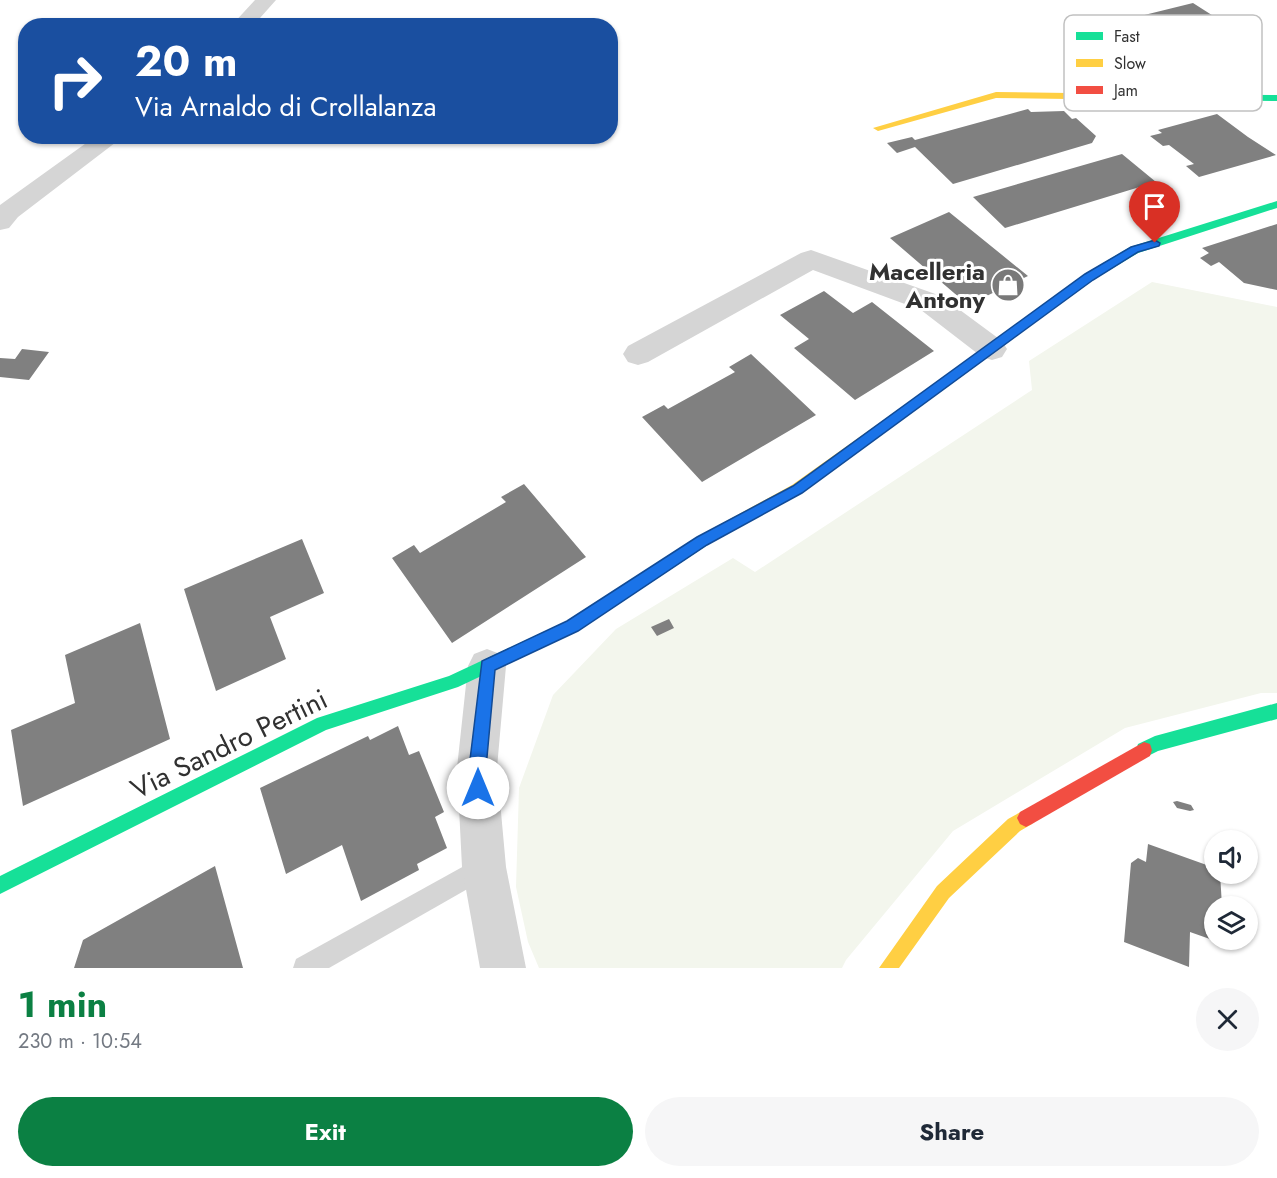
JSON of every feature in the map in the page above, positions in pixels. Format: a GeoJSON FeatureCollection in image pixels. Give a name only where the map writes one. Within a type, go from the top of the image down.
{"type":"FeatureCollection","features":[{"type":"Feature","properties":{"kind":"street"},"geometry":{"type":"LineString","coordinates":[[249,18],[266,0]]}},
{"type":"Feature","properties":{"kind":"street"},"geometry":{"type":"LineString","coordinates":[[878,128],[996,95],[1064,96]]}},
{"type":"Feature","properties":{"kind":"street"},"geometry":{"type":"LineString","coordinates":[[1262,98],[1277,98]]}},
{"type":"Feature","properties":{"kind":"street"},"geometry":{"type":"LineString","coordinates":[[0,222],[9,211],[101,144]]}},
{"type":"Feature","properties":{"kind":"street","name":"Via Sandro Pertini"},"geometry":{"type":"LineString","coordinates":[[0,885],[323,723],[452,682],[572,626],[702,541],[797,489],[1089,277],[1134,250],[1277,204]]}},
{"type":"Feature","properties":{"kind":"street"},"geometry":{"type":"LineString","coordinates":[[638,354],[811,259],[931,303],[992,349]]}},
{"type":"Feature","properties":{"kind":"street"},"geometry":{"type":"LineString","coordinates":[[487,666],[477,768],[484,867],[503,968]]}},
{"type":"Feature","properties":{"kind":"street"},"geometry":{"type":"LineString","coordinates":[[888,968],[943,892],[1014,825],[1155,744],[1277,711]]}},
{"type":"Feature","properties":{"kind":"lane"},"geometry":{"type":"LineString","coordinates":[[304,968],[484,867]]}},
{"type":"Feature","properties":{"kind":"shaded area"},"geometry":{"type":"Polygon","coordinates":[[[1152,282],[1277,307],[1277,693],[1261,693],[1125,728],[953,831],[846,960],[842,968],[539,968],[528,942],[516,887],[519,788],[553,695],[616,629],[733,558],[755,572],[1032,390],[1029,361],[1152,282]]]}},
{"type":"Feature","properties":{"kind":"building"},"geometry":{"type":"Polygon","coordinates":[[[1193,3],[1212,15],[1144,15],[1193,3]]]}},
{"type":"Feature","properties":{"kind":"building"},"geometry":{"type":"Polygon","coordinates":[[[1028,109],[1031,112],[1064,111],[1072,119],[1076,118],[1096,136],[1092,143],[953,184],[915,147],[897,153],[887,143],[912,137],[915,140],[1028,109]]]}},
{"type":"Feature","properties":{"kind":"building"},"geometry":{"type":"Polygon","coordinates":[[[1217,114],[1276,155],[1199,177],[1186,166],[1194,164],[1169,145],[1163,146],[1150,136],[1162,133],[1158,130],[1217,114]]]}},
{"type":"Feature","properties":{"kind":"building"},"geometry":{"type":"Polygon","coordinates":[[[1122,154],[1156,182],[1005,228],[973,197],[1122,154]]]}},
{"type":"Feature","properties":{"kind":"building"},"geometry":{"type":"Polygon","coordinates":[[[949,212],[1028,276],[968,305],[890,238],[949,212]]]}},
{"type":"Feature","properties":{"kind":"building"},"geometry":{"type":"Polygon","coordinates":[[[1277,224],[1277,290],[1244,283],[1219,262],[1211,266],[1200,258],[1209,253],[1202,248],[1277,224]]]}},
{"type":"Feature","properties":{"kind":"building"},"geometry":{"type":"Polygon","coordinates":[[[824,291],[853,313],[872,302],[934,351],[855,400],[794,348],[809,339],[780,315],[824,291]]]}},
{"type":"Feature","properties":{"kind":"building"},"geometry":{"type":"Polygon","coordinates":[[[22,349],[49,352],[29,380],[0,377],[0,358],[15,359],[22,349]]]}},
{"type":"Feature","properties":{"kind":"building"},"geometry":{"type":"Polygon","coordinates":[[[751,354],[816,415],[702,482],[642,417],[664,405],[668,409],[735,372],[729,367],[751,354]]]}},
{"type":"Feature","properties":{"kind":"building"},"geometry":{"type":"Polygon","coordinates":[[[524,484],[586,557],[452,643],[392,558],[414,545],[420,553],[506,502],[501,497],[524,484]]]}},
{"type":"Feature","properties":{"kind":"building"},"geometry":{"type":"Polygon","coordinates":[[[302,539],[324,593],[270,617],[286,659],[216,691],[184,589],[302,539]]]}},
{"type":"Feature","properties":{"kind":"building"},"geometry":{"type":"Polygon","coordinates":[[[669,619],[674,628],[657,636],[651,627],[669,619]]]}},
{"type":"Feature","properties":{"kind":"building"},"geometry":{"type":"Polygon","coordinates":[[[140,623],[170,739],[23,806],[11,730],[75,703],[65,655],[140,623]]]}},
{"type":"Feature","properties":{"kind":"building"},"geometry":{"type":"Polygon","coordinates":[[[398,726],[409,755],[419,751],[444,812],[435,817],[447,848],[417,864],[419,870],[361,901],[342,845],[286,874],[260,788],[368,736],[370,740],[398,726]]]}},
{"type":"Feature","properties":{"kind":"building"},"geometry":{"type":"Polygon","coordinates":[[[1173,802],[1191,805],[1194,810],[1177,808],[1173,802]]]}},
{"type":"Feature","properties":{"kind":"building"},"geometry":{"type":"Polygon","coordinates":[[[1148,844],[1204,864],[1204,884],[1221,884],[1221,896],[1204,896],[1204,937],[1190,932],[1189,967],[1124,942],[1131,863],[1138,858],[1146,862],[1148,844]]]}},
{"type":"Feature","properties":{"kind":"building"},"geometry":{"type":"Polygon","coordinates":[[[215,866],[243,968],[74,968],[83,940],[215,866]]]}},
{"type":"Feature","properties":{"kind":"traffic: fast"},"geometry":{"type":"LineString","coordinates":[[1262,98],[1277,98]]}},
{"type":"Feature","properties":{"kind":"traffic: fast"},"geometry":{"type":"LineString","coordinates":[[930,392],[1089,277],[1134,250],[1277,204]]}},
{"type":"Feature","properties":{"kind":"traffic: fast"},"geometry":{"type":"LineString","coordinates":[[0,885],[323,723],[452,682],[572,626],[704,540]]}},
{"type":"Feature","properties":{"kind":"traffic: fast"},"geometry":{"type":"LineString","coordinates":[[1144,750],[1155,744],[1277,711]]}},
{"type":"Feature","properties":{"kind":"traffic: slow"},"geometry":{"type":"LineString","coordinates":[[878,128],[996,95],[1064,96]]}},
{"type":"Feature","properties":{"kind":"traffic: slow"},"geometry":{"type":"LineString","coordinates":[[704,540],[797,489],[930,392]]}},
{"type":"Feature","properties":{"kind":"traffic: slow"},"geometry":{"type":"LineString","coordinates":[[888,968],[943,892],[1014,825],[1026,818]]}},
{"type":"Feature","properties":{"kind":"traffic: jam"},"geometry":{"type":"LineString","coordinates":[[1026,818],[1144,750]]}},
{"type":"Feature","properties":{"kind":"place","name":"Macelleria Antony"},"geometry":{"type":"Point","coordinates":[1008,285]}},
{"type":"Feature","properties":{"kind":"route"},"geometry":{"type":"LineString","coordinates":[[478,788],[477,768],[487,666],[572,626],[702,541],[797,489],[1089,277],[1134,250],[1155,243]]}}]}
